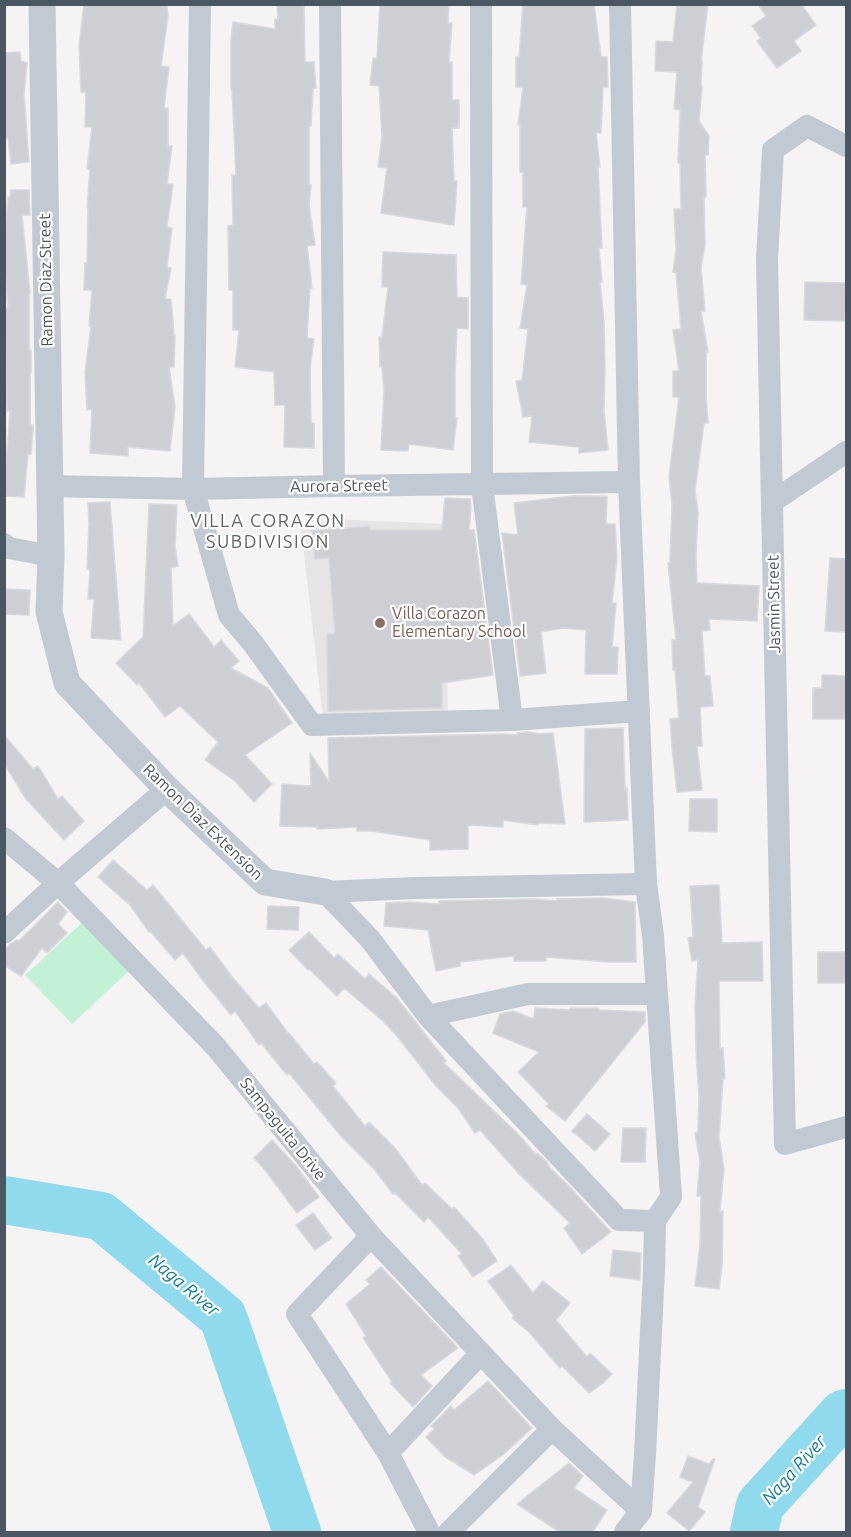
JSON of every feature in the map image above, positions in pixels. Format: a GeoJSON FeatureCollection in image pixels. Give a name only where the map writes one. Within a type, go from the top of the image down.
{"type":"FeatureCollection","features":[{"type":"Feature","properties":{"kind":"street","name":"Ramon Diaz Street"},"geometry":{"type":"LineString","coordinates":[[42,4],[51,556]]}},
{"type":"Feature","properties":{"kind":"street"},"geometry":{"type":"LineString","coordinates":[[200,4],[193,489],[229,615],[252,642],[312,725],[512,720],[639,711]]}},
{"type":"Feature","properties":{"kind":"street"},"geometry":{"type":"LineString","coordinates":[[330,4],[334,486]]}},
{"type":"Feature","properties":{"kind":"street"},"geometry":{"type":"LineString","coordinates":[[481,4],[482,484],[512,720]]}},
{"type":"Feature","properties":{"kind":"street"},"geometry":{"type":"LineString","coordinates":[[620,4],[628,482],[646,884],[653,936],[671,1197],[655,1221],[641,1510],[626,1533]]}},
{"type":"Feature","properties":{"kind":"street","name":"Jasmin Street"},"geometry":{"type":"LineString","coordinates":[[846,146],[807,126],[773,150],[767,259],[785,1144],[846,1127]]}},
{"type":"Feature","properties":{"kind":"street"},"geometry":{"type":"LineString","coordinates":[[772,502],[846,452]]}},
{"type":"Feature","properties":{"kind":"street","name":"Aurora Street"},"geometry":{"type":"LineString","coordinates":[[49,486],[193,489],[628,482]]}},
{"type":"Feature","properties":{"kind":"street"},"geometry":{"type":"LineString","coordinates":[[4,544],[9,548],[51,556]]}},
{"type":"Feature","properties":{"kind":"street","name":"Ramon Diaz Extension"},"geometry":{"type":"LineString","coordinates":[[51,556],[49,612],[67,683],[167,789],[265,882],[326,892],[646,884]]}},
{"type":"Feature","properties":{"kind":"street"},"geometry":{"type":"LineString","coordinates":[[4,933],[167,789]]}},
{"type":"Feature","properties":{"kind":"street","name":"Sampaguita Drive"},"geometry":{"type":"LineString","coordinates":[[4,838],[58,883],[216,1047],[371,1236],[552,1429],[641,1510]]}},
{"type":"Feature","properties":{"kind":"street"},"geometry":{"type":"LineString","coordinates":[[326,892],[370,939],[428,1016],[619,1220],[655,1221]]}},
{"type":"Feature","properties":{"kind":"street"},"geometry":{"type":"LineString","coordinates":[[428,1016],[528,994],[656,994]]}},
{"type":"Feature","properties":{"kind":"street"},"geometry":{"type":"LineString","coordinates":[[371,1236],[297,1314],[388,1453],[429,1533]]}},
{"type":"Feature","properties":{"kind":"street"},"geometry":{"type":"LineString","coordinates":[[388,1453],[481,1353]]}},
{"type":"Feature","properties":{"kind":"street"},"geometry":{"type":"LineString","coordinates":[[449,1533],[552,1429]]}},
{"type":"Feature","properties":{"kind":"shaded area","name":"Villa Corazon Elementary School"},"geometry":{"type":"Polygon","coordinates":[[[331,519],[446,524],[448,719],[323,718],[301,528],[331,519]]]}},
{"type":"Feature","properties":{"kind":"green space"},"geometry":{"type":"Polygon","coordinates":[[[84,921],[130,970],[72,1024],[25,975],[84,921]]]}},
{"type":"Feature","properties":{"kind":"building"},"geometry":{"type":"Polygon","coordinates":[[[84,4],[167,4],[168,16],[161,66],[169,67],[164,108],[168,108],[168,146],[172,146],[167,184],[173,184],[167,227],[172,228],[167,267],[171,268],[165,299],[171,299],[175,335],[174,367],[169,367],[175,407],[170,451],[128,447],[128,456],[90,453],[92,409],[87,410],[85,372],[91,326],[89,326],[92,290],[84,290],[90,169],[87,169],[92,127],[85,127],[86,92],[81,92],[79,46],[84,4]]]}},
{"type":"Feature","properties":{"kind":"building"},"geometry":{"type":"Polygon","coordinates":[[[277,4],[304,4],[305,62],[314,62],[316,88],[313,88],[311,126],[309,126],[309,185],[311,185],[309,205],[315,245],[307,246],[312,288],[310,288],[307,338],[314,339],[310,369],[314,448],[284,447],[285,405],[275,405],[274,372],[235,367],[239,330],[233,330],[233,290],[229,290],[228,226],[233,225],[232,175],[236,175],[231,90],[233,22],[275,29],[275,19],[278,19],[277,4]]]}},
{"type":"Feature","properties":{"kind":"building"},"geometry":{"type":"Polygon","coordinates":[[[380,4],[449,4],[448,23],[452,23],[449,62],[452,62],[452,100],[459,100],[459,128],[452,128],[454,181],[457,181],[454,225],[381,213],[387,168],[378,167],[382,137],[379,86],[370,85],[373,58],[377,59],[380,4]]]}},
{"type":"Feature","properties":{"kind":"building"},"geometry":{"type":"Polygon","coordinates":[[[523,4],[594,4],[601,57],[607,57],[608,87],[603,87],[601,133],[596,133],[600,167],[598,167],[602,248],[599,248],[604,323],[604,411],[608,450],[579,453],[579,447],[529,442],[532,416],[523,417],[516,381],[522,380],[528,329],[520,328],[527,285],[521,284],[527,207],[523,207],[523,172],[520,172],[520,125],[518,125],[523,87],[516,87],[516,57],[519,57],[523,4]]]}},
{"type":"Feature","properties":{"kind":"building"},"geometry":{"type":"Polygon","coordinates":[[[677,4],[708,4],[701,62],[702,87],[699,121],[709,136],[708,155],[705,155],[705,245],[701,268],[705,311],[701,311],[708,352],[706,352],[706,397],[708,423],[704,423],[695,491],[698,512],[697,583],[759,586],[757,621],[709,619],[710,630],[702,631],[705,676],[710,676],[713,706],[700,707],[702,746],[697,746],[702,790],[677,792],[670,719],[679,718],[675,670],[673,670],[672,640],[676,640],[668,563],[670,563],[672,504],[669,477],[679,397],[673,397],[673,371],[679,371],[673,330],[681,329],[676,272],[673,272],[676,250],[674,209],[681,209],[680,163],[678,163],[680,110],[674,109],[677,72],[655,71],[656,41],[673,42],[677,4]]]}},
{"type":"Feature","properties":{"kind":"building"},"geometry":{"type":"Polygon","coordinates":[[[758,4],[801,4],[816,25],[794,41],[801,51],[777,68],[757,41],[761,38],[752,26],[766,16],[758,4]]]}},
{"type":"Feature","properties":{"kind":"building"},"geometry":{"type":"Polygon","coordinates":[[[20,52],[21,61],[27,63],[24,94],[29,162],[11,164],[8,138],[4,138],[4,53],[20,52]]]}},
{"type":"Feature","properties":{"kind":"building"},"geometry":{"type":"Polygon","coordinates":[[[11,190],[29,190],[30,215],[22,215],[30,294],[30,425],[33,425],[33,431],[31,454],[28,454],[24,497],[4,496],[4,464],[6,464],[10,411],[7,411],[5,308],[8,308],[4,254],[8,197],[10,197],[11,190]]]}},
{"type":"Feature","properties":{"kind":"building"},"geometry":{"type":"Polygon","coordinates":[[[383,252],[456,255],[457,297],[468,298],[468,329],[457,328],[455,417],[457,418],[453,450],[409,444],[408,451],[381,450],[384,390],[382,367],[380,367],[379,337],[382,337],[388,287],[382,287],[383,252]]]}},
{"type":"Feature","properties":{"kind":"building"},"geometry":{"type":"Polygon","coordinates":[[[805,282],[846,283],[845,321],[804,320],[805,282]]]}},
{"type":"Feature","properties":{"kind":"building"},"geometry":{"type":"Polygon","coordinates":[[[572,496],[607,496],[606,524],[615,524],[617,558],[612,603],[616,603],[612,647],[618,647],[617,674],[585,674],[586,630],[563,628],[541,632],[546,673],[520,676],[502,533],[518,535],[514,503],[572,496]]]}},
{"type":"Feature","properties":{"kind":"building","name":"Villa Corazon Elementary School"},"geometry":{"type":"Polygon","coordinates":[[[445,498],[470,499],[469,530],[474,530],[493,675],[442,683],[442,708],[328,711],[327,634],[335,634],[329,558],[315,559],[312,531],[370,526],[370,530],[442,530],[445,498]]]}},
{"type":"Feature","properties":{"kind":"building"},"geometry":{"type":"Polygon","coordinates":[[[110,502],[121,640],[91,638],[94,599],[88,599],[90,570],[87,569],[88,503],[110,502]]]}},
{"type":"Feature","properties":{"kind":"building"},"geometry":{"type":"Polygon","coordinates":[[[149,504],[177,505],[175,546],[178,566],[171,568],[173,626],[189,614],[214,647],[221,640],[239,661],[231,668],[268,688],[292,723],[245,755],[272,784],[254,802],[235,781],[205,760],[218,742],[180,706],[165,717],[139,683],[137,685],[116,663],[143,637],[149,504]]]}},
{"type":"Feature","properties":{"kind":"building"},"geometry":{"type":"Polygon","coordinates":[[[830,558],[846,559],[846,632],[825,631],[830,558]]]}},
{"type":"Feature","properties":{"kind":"building"},"geometry":{"type":"Polygon","coordinates":[[[6,589],[30,590],[29,615],[5,614],[6,589]]]}},
{"type":"Feature","properties":{"kind":"building"},"geometry":{"type":"Polygon","coordinates":[[[822,675],[846,676],[846,719],[813,719],[813,688],[822,688],[822,675]]]}},
{"type":"Feature","properties":{"kind":"building"},"geometry":{"type":"Polygon","coordinates":[[[623,728],[628,820],[584,822],[585,729],[623,728]]]}},
{"type":"Feature","properties":{"kind":"building"},"geometry":{"type":"Polygon","coordinates":[[[517,733],[553,733],[565,824],[538,823],[538,825],[503,820],[503,827],[468,825],[468,849],[430,850],[430,840],[372,831],[357,831],[357,827],[317,829],[317,827],[280,826],[282,784],[311,786],[310,753],[329,782],[328,738],[517,735],[517,733]]]}},
{"type":"Feature","properties":{"kind":"building"},"geometry":{"type":"Polygon","coordinates":[[[4,735],[33,769],[38,766],[58,799],[62,796],[84,821],[64,840],[26,799],[4,763],[4,735]]]}},
{"type":"Feature","properties":{"kind":"building"},"geometry":{"type":"Polygon","coordinates":[[[690,799],[717,799],[717,832],[689,831],[690,799]]]}},
{"type":"Feature","properties":{"kind":"building"},"geometry":{"type":"Polygon","coordinates":[[[113,860],[147,890],[153,885],[206,950],[210,947],[259,1008],[266,1003],[314,1064],[317,1062],[336,1083],[333,1086],[365,1126],[369,1122],[395,1148],[422,1185],[425,1183],[452,1209],[454,1207],[482,1238],[497,1261],[473,1277],[458,1256],[462,1254],[428,1217],[424,1222],[395,1193],[393,1194],[375,1170],[341,1136],[289,1073],[287,1075],[261,1043],[259,1045],[235,1011],[231,1015],[183,953],[175,960],[149,932],[130,905],[98,877],[113,860]]]}},
{"type":"Feature","properties":{"kind":"building"},"geometry":{"type":"Polygon","coordinates":[[[719,885],[722,943],[762,942],[763,981],[719,981],[720,1049],[723,1048],[725,1079],[723,1079],[719,1137],[724,1169],[720,1211],[723,1211],[719,1289],[695,1286],[700,1245],[701,1196],[697,1196],[700,1162],[695,1133],[698,1132],[699,1097],[695,1006],[698,960],[692,961],[688,938],[693,937],[690,886],[719,885]]]}},
{"type":"Feature","properties":{"kind":"building"},"geometry":{"type":"Polygon","coordinates":[[[603,898],[635,902],[636,962],[546,957],[546,961],[514,961],[514,956],[460,962],[460,966],[436,971],[428,930],[384,926],[386,903],[439,904],[439,901],[535,899],[557,901],[557,899],[603,898]]]}},
{"type":"Feature","properties":{"kind":"building"},"geometry":{"type":"Polygon","coordinates":[[[58,902],[67,912],[58,924],[67,933],[47,953],[42,948],[21,976],[4,965],[4,951],[9,945],[19,941],[58,902]]]}},
{"type":"Feature","properties":{"kind":"building"},"geometry":{"type":"Polygon","coordinates":[[[268,906],[299,907],[298,930],[267,929],[268,906]]]}},
{"type":"Feature","properties":{"kind":"building"},"geometry":{"type":"Polygon","coordinates":[[[309,932],[334,958],[338,954],[365,979],[369,974],[397,998],[446,1061],[444,1063],[520,1136],[536,1155],[537,1153],[547,1162],[550,1168],[611,1232],[582,1254],[564,1228],[570,1223],[519,1174],[480,1130],[475,1133],[458,1108],[436,1086],[383,1021],[344,988],[337,996],[289,950],[309,932]]]}},
{"type":"Feature","properties":{"kind":"building"},"geometry":{"type":"Polygon","coordinates":[[[818,952],[846,952],[846,983],[818,983],[818,952]]]}},
{"type":"Feature","properties":{"kind":"building"},"geometry":{"type":"Polygon","coordinates":[[[535,1008],[570,1010],[570,1008],[599,1008],[599,1010],[645,1012],[645,1022],[565,1121],[546,1106],[549,1104],[518,1072],[539,1052],[493,1033],[500,1014],[513,1011],[534,1019],[535,1008]]]}},
{"type":"Feature","properties":{"kind":"building"},"geometry":{"type":"Polygon","coordinates":[[[587,1114],[610,1134],[595,1151],[572,1131],[587,1114]]]}},
{"type":"Feature","properties":{"kind":"building"},"geometry":{"type":"Polygon","coordinates":[[[623,1128],[646,1128],[645,1162],[621,1162],[623,1128]]]}},
{"type":"Feature","properties":{"kind":"building"},"geometry":{"type":"Polygon","coordinates":[[[272,1140],[296,1166],[319,1197],[297,1213],[254,1158],[272,1140]]]}},
{"type":"Feature","properties":{"kind":"building"},"geometry":{"type":"Polygon","coordinates":[[[313,1213],[332,1238],[315,1250],[296,1225],[313,1213]]]}},
{"type":"Feature","properties":{"kind":"building"},"geometry":{"type":"Polygon","coordinates":[[[613,1250],[641,1253],[640,1280],[610,1276],[613,1250]]]}},
{"type":"Feature","properties":{"kind":"building"},"geometry":{"type":"Polygon","coordinates":[[[511,1265],[533,1293],[543,1281],[570,1303],[556,1320],[587,1357],[590,1353],[612,1374],[589,1393],[562,1366],[560,1368],[529,1332],[512,1318],[514,1316],[488,1281],[511,1265]]]}},
{"type":"Feature","properties":{"kind":"building"},"geometry":{"type":"Polygon","coordinates":[[[381,1267],[458,1348],[421,1375],[432,1386],[413,1407],[390,1383],[392,1382],[363,1338],[366,1336],[346,1304],[370,1284],[366,1280],[381,1267]]]}},
{"type":"Feature","properties":{"kind":"building"},"geometry":{"type":"Polygon","coordinates":[[[488,1381],[532,1428],[504,1454],[474,1475],[444,1456],[426,1437],[434,1429],[431,1426],[451,1406],[454,1410],[488,1381]]]}},
{"type":"Feature","properties":{"kind":"building"},"geometry":{"type":"Polygon","coordinates":[[[688,1456],[709,1464],[715,1459],[698,1507],[705,1512],[689,1531],[667,1513],[693,1482],[680,1477],[688,1456]]]}},
{"type":"Feature","properties":{"kind":"building"},"geometry":{"type":"Polygon","coordinates":[[[569,1463],[583,1476],[574,1488],[607,1510],[592,1533],[561,1533],[517,1504],[569,1463]]]}},
{"type":"Feature","properties":{"kind":"waterway","name":"Naga River"},"geometry":{"type":"LineString","coordinates":[[4,1200],[101,1216],[223,1317],[297,1532]]}},
{"type":"Feature","properties":{"kind":"waterway","name":"Naga River"},"geometry":{"type":"LineString","coordinates":[[754,1532],[760,1505],[846,1413]]}},
{"type":"Feature","properties":{"kind":"place","name":"Villa Corazon Elementary School"},"geometry":{"type":"Point","coordinates":[380,623]}},
{"type":"Feature","properties":{"kind":"district","name":"VILLA CORAZON SUBDIVISION"},"geometry":{"type":"Point","coordinates":[268,531]}}]}
